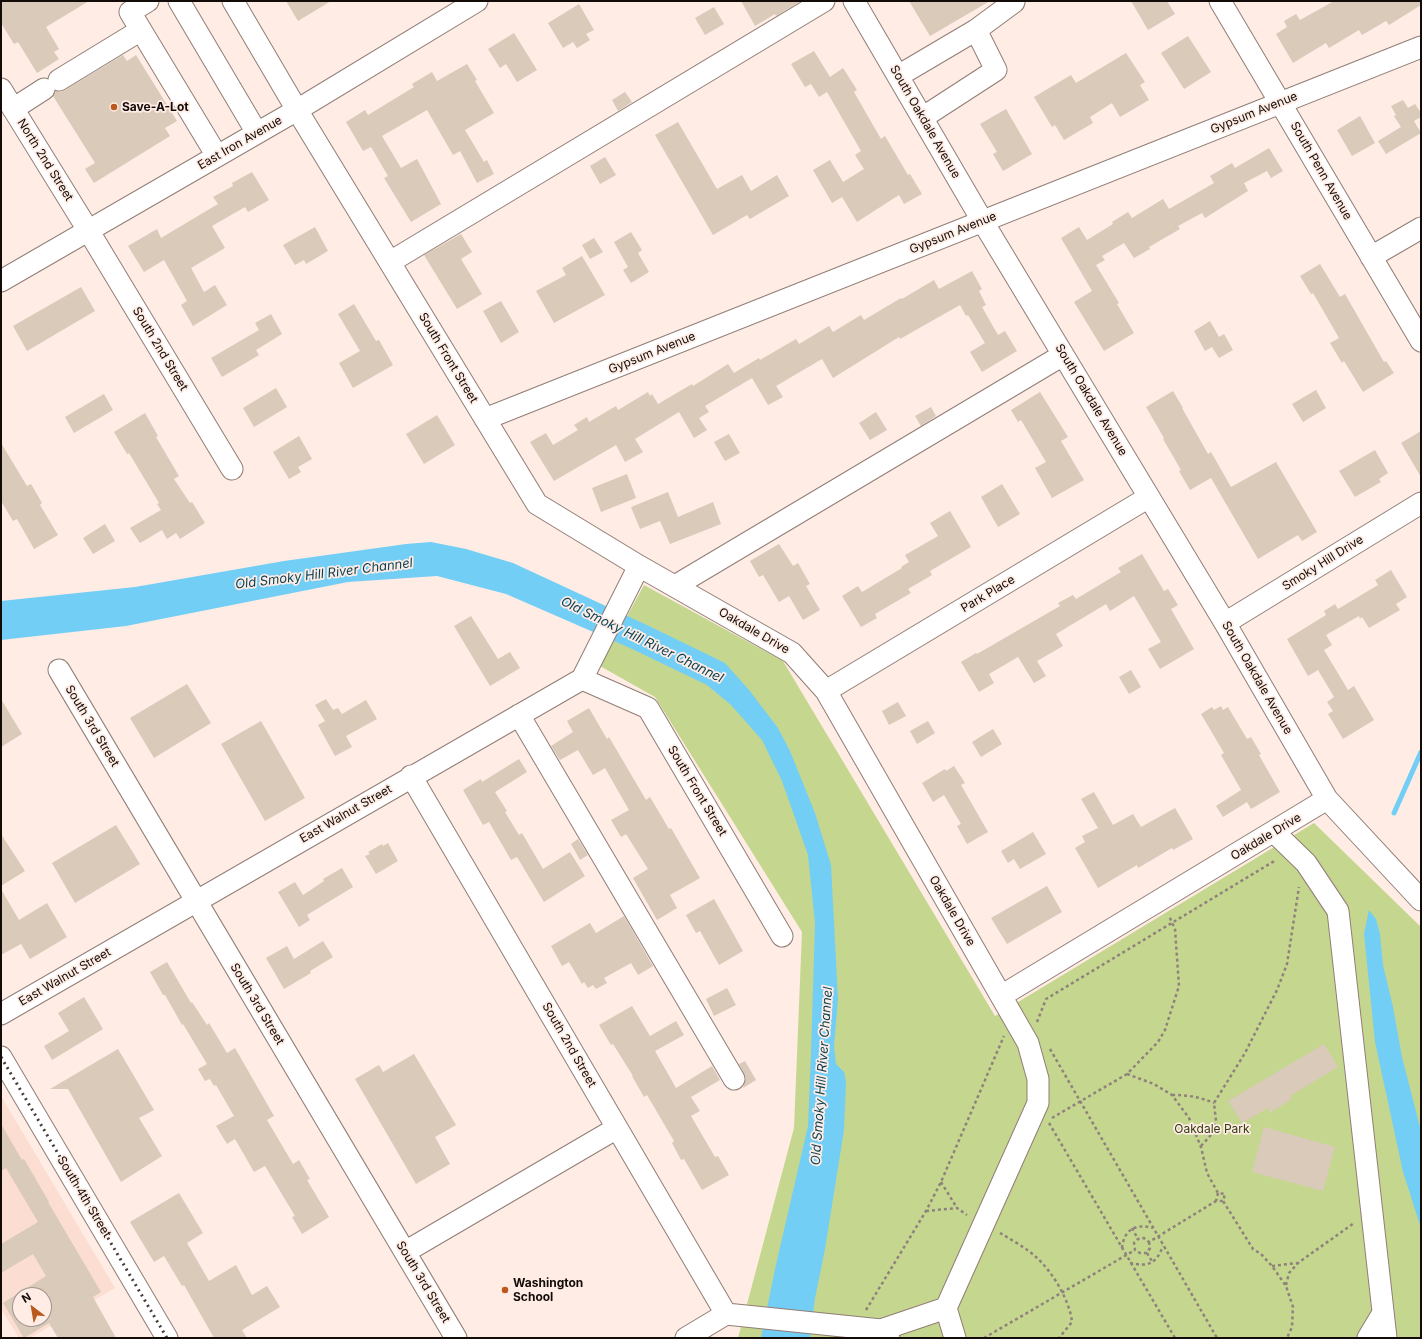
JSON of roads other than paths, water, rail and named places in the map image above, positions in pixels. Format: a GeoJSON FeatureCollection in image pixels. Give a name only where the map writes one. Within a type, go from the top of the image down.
{"type":"FeatureCollection","features":[{"type":"Feature","properties":{"kind":"street"},"geometry":{"type":"LineString","coordinates":[[148,1],[130,12],[217,156]]}},
{"type":"Feature","properties":{"kind":"street"},"geometry":{"type":"LineString","coordinates":[[179,1],[257,133]]}},
{"type":"Feature","properties":{"kind":"street","name":"South Front Street"},"geometry":{"type":"LineString","coordinates":[[233,1],[297,110],[537,504],[639,566]]}},
{"type":"Feature","properties":{"kind":"street","name":"East Iron Avenue"},"geometry":{"type":"LineString","coordinates":[[1,281],[297,110],[477,1]]}},
{"type":"Feature","properties":{"kind":"street"},"geometry":{"type":"LineString","coordinates":[[390,262],[824,1]]}},
{"type":"Feature","properties":{"kind":"street","name":"South Oakdale Avenue"},"geometry":{"type":"LineString","coordinates":[[854,1],[983,222],[1225,623],[1328,799],[1421,900]]}},
{"type":"Feature","properties":{"kind":"street","name":"South Penn Avenue"},"geometry":{"type":"LineString","coordinates":[[1220,1],[1421,341]]}},
{"type":"Feature","properties":{"kind":"street"},"geometry":{"type":"LineString","coordinates":[[898,76],[976,30],[1014,2]]}},
{"type":"Feature","properties":{"kind":"street"},"geometry":{"type":"LineString","coordinates":[[13,108],[141,30]]}},
{"type":"Feature","properties":{"kind":"street"},"geometry":{"type":"LineString","coordinates":[[922,118],[996,70],[976,30]]}},
{"type":"Feature","properties":{"kind":"street","name":"Gypsum Avenue"},"geometry":{"type":"LineString","coordinates":[[485,419],[983,222],[1421,46]]}},
{"type":"Feature","properties":{"kind":"street","name":"North 2nd Street"},"geometry":{"type":"LineString","coordinates":[[1,89],[88,230]]}},
{"type":"Feature","properties":{"kind":"street"},"geometry":{"type":"LineString","coordinates":[[1371,257],[1421,228]]}},
{"type":"Feature","properties":{"kind":"street","name":"South 2nd Street"},"geometry":{"type":"LineString","coordinates":[[88,230],[232,469]]}},
{"type":"Feature","properties":{"kind":"street"},"geometry":{"type":"LineString","coordinates":[[675,586],[1063,355]]}},
{"type":"Feature","properties":{"kind":"street","name":"Park Place"},"geometry":{"type":"LineString","coordinates":[[826,691],[1149,497]]}},
{"type":"Feature","properties":{"kind":"street","name":"Smoky Hill Drive"},"geometry":{"type":"LineString","coordinates":[[1225,623],[1421,503]]}},
{"type":"Feature","properties":{"kind":"street"},"geometry":{"type":"LineString","coordinates":[[582,679],[639,566]]}},
{"type":"Feature","properties":{"kind":"street","name":"Oakdale Drive"},"geometry":{"type":"LineString","coordinates":[[639,566],[792,653],[826,691],[1001,996],[1328,799]]}},
{"type":"Feature","properties":{"kind":"street","name":"South 3rd Street"},"geometry":{"type":"LineString","coordinates":[[59,670],[456,1338]]}},
{"type":"Feature","properties":{"kind":"street","name":"South Front Street"},"geometry":{"type":"LineString","coordinates":[[582,679],[648,708],[782,936]]}},
{"type":"Feature","properties":{"kind":"street","name":"East Walnut Street"},"geometry":{"type":"LineString","coordinates":[[1,1014],[411,776],[582,679]]}},
{"type":"Feature","properties":{"kind":"street"},"geometry":{"type":"LineString","coordinates":[[519,714],[734,1079]]}},
{"type":"Feature","properties":{"kind":"street","name":"South 2nd Street"},"geometry":{"type":"LineString","coordinates":[[411,776],[617,1128],[732,1315]]}},
{"type":"Feature","properties":{"kind":"street"},"geometry":{"type":"LineString","coordinates":[[1274,832],[1298,857],[1338,911],[1386,1338]]}},
{"type":"Feature","properties":{"kind":"street"},"geometry":{"type":"LineString","coordinates":[[955,1338],[946,1308],[1038,1103],[1038,1079],[1028,1043],[1001,996]]}},
{"type":"Feature","properties":{"kind":"street","name":"South 4th Street"},"geometry":{"type":"LineString","coordinates":[[1,1057],[167,1338]]}},
{"type":"Feature","properties":{"kind":"street"},"geometry":{"type":"LineString","coordinates":[[405,1252],[617,1128]]}},
{"type":"Feature","properties":{"kind":"street"},"geometry":{"type":"LineString","coordinates":[[686,1338],[732,1315],[851,1327],[882,1335],[946,1308]]}},
{"type":"Feature","properties":{"kind":"street"},"geometry":{"type":"LineString","coordinates":[[1368,1338],[1383,1313]]}},
{"type":"Feature","properties":{"kind":"water"},"geometry":{"type":"Polygon","coordinates":[[[431,542],[466,549],[513,563],[725,663],[749,690],[778,728],[790,751],[815,813],[831,865],[838,999],[834,1047],[836,1064],[844,1072],[846,1082],[844,1130],[825,1249],[815,1298],[810,1338],[761,1338],[775,1269],[808,1126],[815,923],[808,855],[782,781],[762,740],[731,705],[707,685],[630,648],[506,594],[437,576],[348,582],[126,626],[1,640],[1,601],[135,587],[284,561],[406,544],[431,542]]]}},
{"type":"Feature","properties":{"kind":"water"},"geometry":{"type":"Polygon","coordinates":[[[1369,910],[1376,919],[1380,934],[1383,965],[1393,1007],[1402,1057],[1421,1131],[1421,1228],[1403,1172],[1375,1042],[1364,934],[1369,910]]]}},
{"type":"Feature","properties":{"kind":"waterway","name":"Old Smoky Hill River Channel"},"geometry":{"type":"LineString","coordinates":[[1394,813],[1421,752]]}},
{"type":"Feature","properties":{"kind":"railway"},"geometry":{"type":"LineString","coordinates":[[1,1057],[167,1338]]}},
{"type":"Feature","properties":{"kind":"place","name":"Save-A-Lot"},"geometry":{"type":"Point","coordinates":[114,107]}},
{"type":"Feature","properties":{"kind":"place","name":"Washington School"},"geometry":{"type":"Point","coordinates":[505,1290]}},
{"type":"Feature","properties":{"kind":"park label","name":"Oakdale Park"},"geometry":{"type":"Point","coordinates":[1212,1129]}}]}
